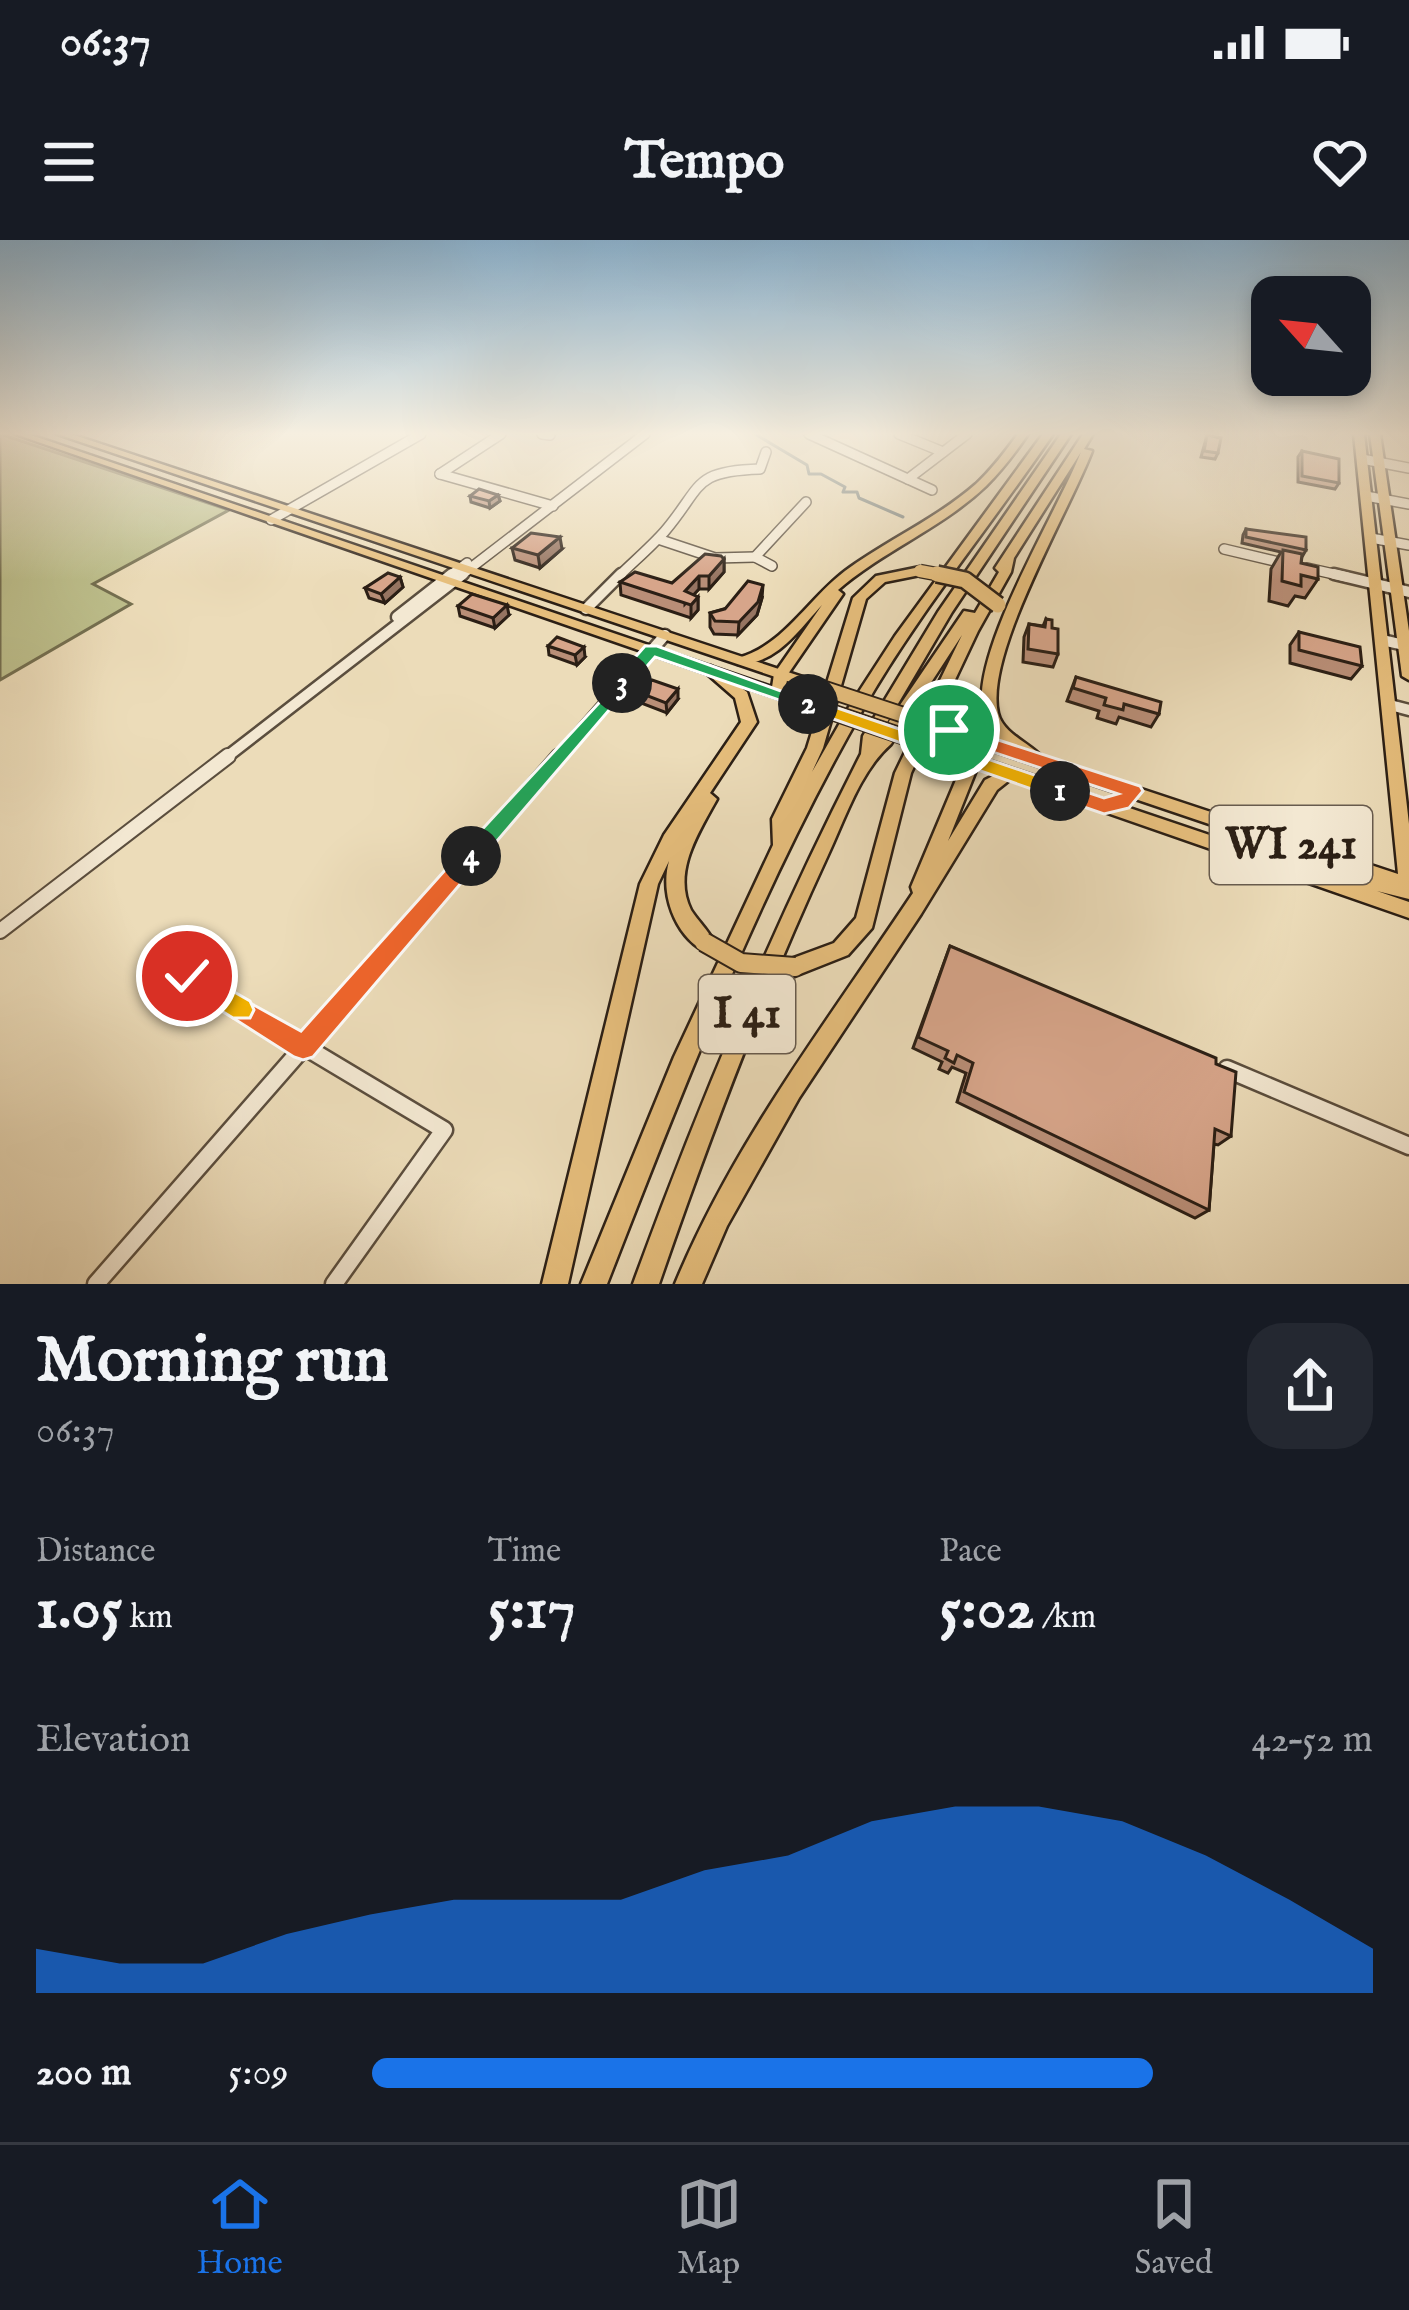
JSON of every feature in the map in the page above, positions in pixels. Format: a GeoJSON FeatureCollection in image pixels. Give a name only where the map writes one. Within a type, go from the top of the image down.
{"type":"FeatureCollection","features":[{"type":"Feature","properties":{"kind":"highway"},"geometry":{"type":"LineString","coordinates":[[742,661],[766,654],[858,565],[986,483]]}},
{"type":"Feature","properties":{"kind":"highway","name":"I 41"},"geometry":{"type":"LineString","coordinates":[[594,1284],[710,999],[781,848],[856,707],[1013,483]]}},
{"type":"Feature","properties":{"kind":"highway","name":"I 41"},"geometry":{"type":"LineString","coordinates":[[646,1284],[758,986],[802,883],[869,754],[871,736],[928,639],[1033,483]]}},
{"type":"Feature","properties":{"kind":"highway"},"geometry":{"type":"LineString","coordinates":[[869,754],[885,740],[1058,483]]}},
{"type":"Feature","properties":{"kind":"highway"},"geometry":{"type":"LineString","coordinates":[[1001,645],[1026,579],[1075,483]]}},
{"type":"Feature","properties":{"kind":"highway"},"geometry":{"type":"LineString","coordinates":[[710,671],[734,687],[748,709],[748,722],[680,851],[673,879],[683,917],[704,942],[749,966],[795,967],[831,956],[865,922],[902,773],[1008,558]]}},
{"type":"Feature","properties":{"kind":"highway"},"geometry":{"type":"LineString","coordinates":[[779,694],[781,674],[858,565]]}},
{"type":"Feature","properties":{"kind":"highway"},"geometry":{"type":"LineString","coordinates":[[781,848],[781,819],[815,748],[860,598],[887,576],[920,571],[965,580],[998,605],[1004,619],[989,701],[991,715],[1001,731],[1035,758]]}},
{"type":"Feature","properties":{"kind":"highway"},"geometry":{"type":"LineString","coordinates":[[904,921],[971,760],[957,733]]}},
{"type":"Feature","properties":{"kind":"highway"},"geometry":{"type":"LineString","coordinates":[[555,1284],[649,884],[670,840],[729,755]]}},
{"type":"Feature","properties":{"kind":"highway"},"geometry":{"type":"LineString","coordinates":[[688,1284],[714,1221],[763,1133],[992,785],[1010,774]]}},
{"type":"Feature","properties":{"kind":"main road","name":"WI 241"},"geometry":{"type":"LineString","coordinates":[[162,483],[302,531],[665,635],[1174,805],[1409,895]]}},
{"type":"Feature","properties":{"kind":"main road","name":"WI 241"},"geometry":{"type":"LineString","coordinates":[[207,483],[651,650],[1131,816],[1409,895]]}},
{"type":"Feature","properties":{"kind":"main road"},"geometry":{"type":"LineString","coordinates":[[1365,483],[1404,786],[1409,895]]}},
{"type":"Feature","properties":{"kind":"main road"},"geometry":{"type":"LineString","coordinates":[[1382,483],[1403,590],[1409,676]]}},
{"type":"Feature","properties":{"kind":"main road"},"geometry":{"type":"LineString","coordinates":[[457,575],[530,602],[643,628]]}},
{"type":"Feature","properties":{"kind":"main road"},"geometry":{"type":"LineString","coordinates":[[1104,806],[1122,802],[1133,791]]}},
{"type":"Feature","properties":{"kind":"main road"},"geometry":{"type":"LineString","coordinates":[[1131,816],[1138,810],[1174,805]]}},
{"type":"Feature","properties":{"kind":"street"},"geometry":{"type":"LineString","coordinates":[[271,520],[336,483]]}},
{"type":"Feature","properties":{"kind":"street"},"geometry":{"type":"LineString","coordinates":[[470,483],[548,505]]}},
{"type":"Feature","properties":{"kind":"street"},"geometry":{"type":"LineString","coordinates":[[0,932],[577,483]]}},
{"type":"Feature","properties":{"kind":"street"},"geometry":{"type":"LineString","coordinates":[[586,609],[658,539],[698,483]]}},
{"type":"Feature","properties":{"kind":"street"},"geometry":{"type":"LineString","coordinates":[[916,483],[932,490]]}},
{"type":"Feature","properties":{"kind":"street"},"geometry":{"type":"LineString","coordinates":[[1366,496],[1409,504]]}},
{"type":"Feature","properties":{"kind":"street"},"geometry":{"type":"LineString","coordinates":[[755,557],[806,502]]}},
{"type":"Feature","properties":{"kind":"street"},"geometry":{"type":"LineString","coordinates":[[1371,538],[1409,545]]}},
{"type":"Feature","properties":{"kind":"street"},"geometry":{"type":"LineString","coordinates":[[658,539],[716,558],[755,557],[772,566]]}},
{"type":"Feature","properties":{"kind":"street"},"geometry":{"type":"LineString","coordinates":[[1224,549],[1403,590]]}},
{"type":"Feature","properties":{"kind":"street"},"geometry":{"type":"LineString","coordinates":[[96,1284],[665,635]]}},
{"type":"Feature","properties":{"kind":"street"},"geometry":{"type":"LineString","coordinates":[[1382,640],[1407,646]]}},
{"type":"Feature","properties":{"kind":"street"},"geometry":{"type":"LineString","coordinates":[[1390,705],[1409,710]]}},
{"type":"Feature","properties":{"kind":"street"},"geometry":{"type":"LineString","coordinates":[[187,976],[444,1130],[334,1284]]}},
{"type":"Feature","properties":{"kind":"street"},"geometry":{"type":"LineString","coordinates":[[1227,1070],[1409,1146]]}},
{"type":"Feature","properties":{"kind":"green space"},"geometry":{"type":"Polygon","coordinates":[[[0,483],[147,483],[229,510],[93,584],[131,604],[0,680],[0,483]]]}},
{"type":"Feature","properties":{"kind":"building"},"geometry":{"type":"Polygon","coordinates":[[[479,489],[498,495],[489,501],[470,496],[479,489]]]}},
{"type":"Feature","properties":{"kind":"building"},"geometry":{"type":"Polygon","coordinates":[[[1246,529],[1306,537],[1306,550],[1246,537],[1246,529]]]}},
{"type":"Feature","properties":{"kind":"building"},"geometry":{"type":"Polygon","coordinates":[[[531,533],[560,537],[538,555],[512,548],[531,533]]]}},
{"type":"Feature","properties":{"kind":"building"},"geometry":{"type":"Polygon","coordinates":[[[1283,550],[1302,554],[1301,563],[1318,567],[1318,579],[1301,575],[1301,586],[1282,581],[1283,550]]]}},
{"type":"Feature","properties":{"kind":"building"},"geometry":{"type":"Polygon","coordinates":[[[705,554],[724,559],[709,576],[699,576],[685,591],[698,597],[691,605],[620,582],[635,572],[672,583],[705,554]]]}},
{"type":"Feature","properties":{"kind":"building"},"geometry":{"type":"Polygon","coordinates":[[[388,573],[400,577],[381,594],[365,588],[388,573]]]}},
{"type":"Feature","properties":{"kind":"building"},"geometry":{"type":"Polygon","coordinates":[[[748,581],[763,585],[758,602],[739,622],[715,621],[710,613],[725,609],[748,581]]]}},
{"type":"Feature","properties":{"kind":"building"},"geometry":{"type":"Polygon","coordinates":[[[472,594],[507,605],[493,618],[458,606],[472,594]]]}},
{"type":"Feature","properties":{"kind":"building"},"geometry":{"type":"Polygon","coordinates":[[[1046,619],[1058,629],[1058,654],[1028,649],[1029,624],[1045,627],[1046,619]]]}},
{"type":"Feature","properties":{"kind":"building"},"geometry":{"type":"Polygon","coordinates":[[[1299,632],[1360,647],[1362,666],[1299,650],[1299,632]]]}},
{"type":"Feature","properties":{"kind":"building"},"geometry":{"type":"Polygon","coordinates":[[[557,637],[584,647],[575,655],[548,646],[557,637]]]}},
{"type":"Feature","properties":{"kind":"building"},"geometry":{"type":"Polygon","coordinates":[[[1076,677],[1161,702],[1159,714],[1124,704],[1123,710],[1104,705],[1106,698],[1073,688],[1076,677]]]}},
{"type":"Feature","properties":{"kind":"building"},"geometry":{"type":"Polygon","coordinates":[[[652,680],[678,689],[666,703],[640,693],[652,680]]]}},
{"type":"Feature","properties":{"kind":"building"},"geometry":{"type":"Polygon","coordinates":[[[950,946],[1216,1058],[1216,1064],[1236,1072],[1231,1136],[1215,1129],[1209,1210],[964,1092],[973,1063],[957,1055],[954,1063],[945,1058],[948,1051],[918,1037],[950,946]]]}},
{"type":"Feature","properties":{"kind":"waterway"},"geometry":{"type":"LineString","coordinates":[[837,483],[845,487],[843,492],[857,492],[859,498],[903,517]]}},
{"type":"Feature","properties":{"kind":"route"},"geometry":{"type":"LineString","coordinates":[[187,976],[303,1048],[651,650],[1104,806],[1122,802],[1133,791],[949,730]]}}]}
